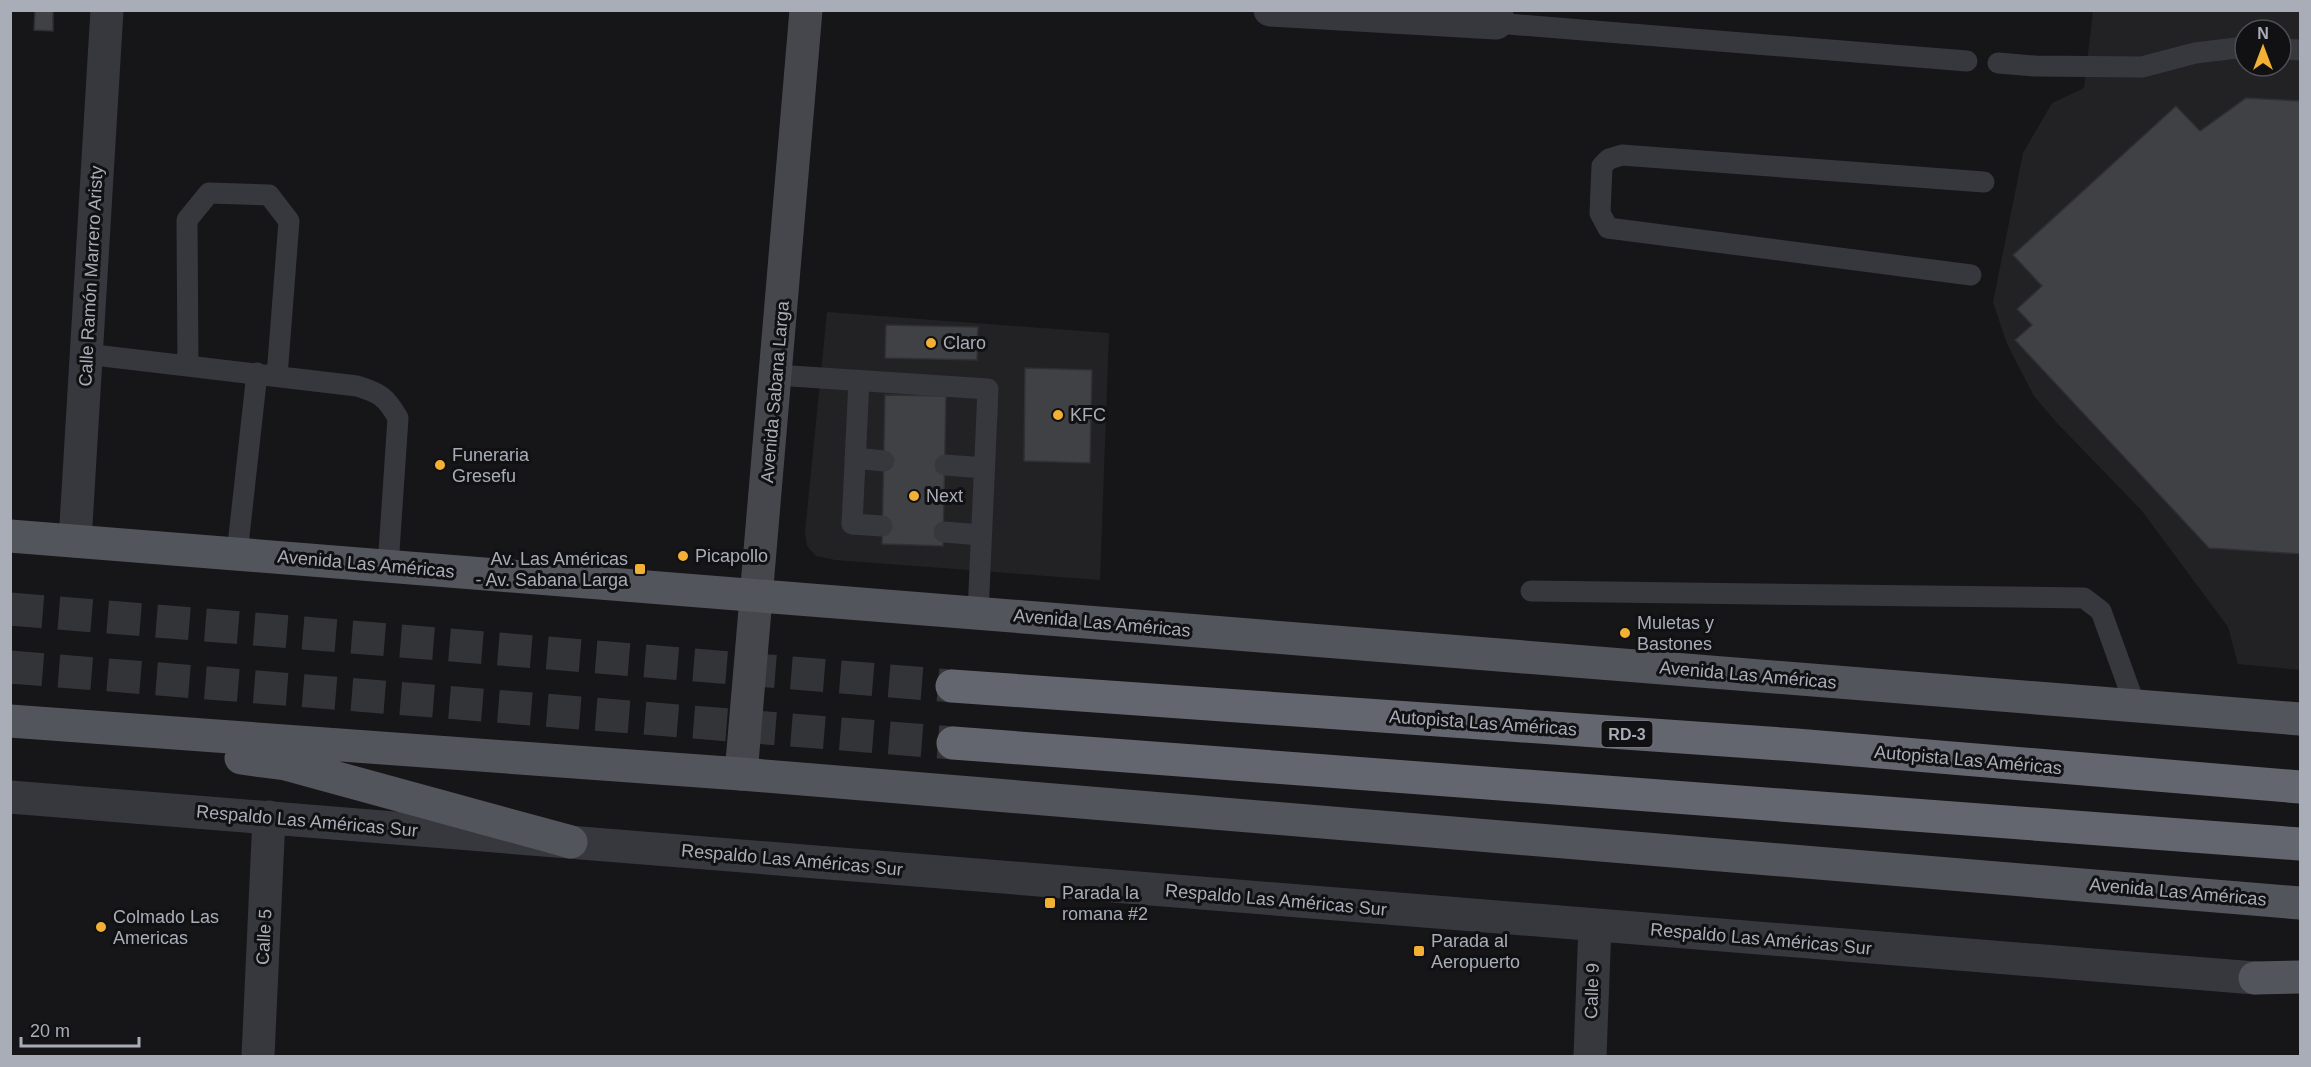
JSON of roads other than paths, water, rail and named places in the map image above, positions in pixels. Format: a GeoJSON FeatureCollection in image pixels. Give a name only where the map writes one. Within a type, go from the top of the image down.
{"type":"FeatureCollection","features":[{"type":"Feature","properties":{"kind":"highway","name":"Autopista Las Américas"},"geometry":{"type":"LineString","coordinates":[[952,686],[1773,744],[2301,787]]}},
{"type":"Feature","properties":{"kind":"highway"},"geometry":{"type":"LineString","coordinates":[[953,743],[2301,844]]}},
{"type":"Feature","properties":{"kind":"main road","name":"Avenida Sabana Larga"},"geometry":{"type":"LineString","coordinates":[[741,774],[758,596],[806,10]]}},
{"type":"Feature","properties":{"kind":"main road","name":"Avenida Las Américas"},"geometry":{"type":"LineString","coordinates":[[10,536],[2301,719]]}},
{"type":"Feature","properties":{"kind":"main road","name":"Avenida Las Américas"},"geometry":{"type":"LineString","coordinates":[[10,721],[741,774],[2301,903]]}},
{"type":"Feature","properties":{"kind":"main road"},"geometry":{"type":"LineString","coordinates":[[10,727],[286,764],[571,842]]}},
{"type":"Feature","properties":{"kind":"main road"},"geometry":{"type":"LineString","coordinates":[[2255,978],[2301,977]]}},
{"type":"Feature","properties":{"kind":"street","name":"Calle Ramón Marrero Aristy"},"geometry":{"type":"LineString","coordinates":[[75,541],[107,10]]}},
{"type":"Feature","properties":{"kind":"street"},"geometry":{"type":"LineString","coordinates":[[1270,10],[1497,17]]}},
{"type":"Feature","properties":{"kind":"street","name":"Respaldo Las Américas Sur"},"geometry":{"type":"LineString","coordinates":[[10,797],[2255,978]]}},
{"type":"Feature","properties":{"kind":"street","name":"Calle 5"},"geometry":{"type":"LineString","coordinates":[[258,1056],[269,817]]}},
{"type":"Feature","properties":{"kind":"street","name":"Calle 9"},"geometry":{"type":"LineString","coordinates":[[1590,1056],[1595,926]]}},
{"type":"Feature","properties":{"kind":"lane"},"geometry":{"type":"LineString","coordinates":[[1497,17],[1967,61]]}},
{"type":"Feature","properties":{"kind":"lane"},"geometry":{"type":"LineString","coordinates":[[1998,63],[2142,68],[2195,53],[2233,48]]}},
{"type":"Feature","properties":{"kind":"lane"},"geometry":{"type":"LineString","coordinates":[[1971,274],[1608,228],[1600,213],[1602,166],[1609,159],[1622,154],[1984,182]]}},
{"type":"Feature","properties":{"kind":"lane"},"geometry":{"type":"LineString","coordinates":[[188,366],[187,220],[209,194],[269,195],[289,221],[267,375],[237,554]]}},
{"type":"Feature","properties":{"kind":"lane"},"geometry":{"type":"LineString","coordinates":[[86,354],[357,386],[376,392],[389,402],[398,418],[388,566]]}},
{"type":"Feature","properties":{"kind":"lane"},"geometry":{"type":"LineString","coordinates":[[776,375],[988,389],[978,614]]}},
{"type":"Feature","properties":{"kind":"lane"},"geometry":{"type":"LineString","coordinates":[[859,381],[852,524],[882,526]]}},
{"type":"Feature","properties":{"kind":"lane"},"geometry":{"type":"LineString","coordinates":[[855,458],[884,460]]}},
{"type":"Feature","properties":{"kind":"lane"},"geometry":{"type":"LineString","coordinates":[[945,465],[984,468]]}},
{"type":"Feature","properties":{"kind":"lane"},"geometry":{"type":"LineString","coordinates":[[944,532],[981,535]]}},
{"type":"Feature","properties":{"kind":"lane"},"geometry":{"type":"LineString","coordinates":[[1531,591],[2084,598],[2101,611],[2135,705]]}},
{"type":"Feature","properties":{"kind":"tunnel"},"geometry":{"type":"LineString","coordinates":[[10,609],[952,686]]}},
{"type":"Feature","properties":{"kind":"tunnel"},"geometry":{"type":"LineString","coordinates":[[10,667],[953,743]]}},
{"type":"Feature","properties":{"kind":"place","name":"Claro"},"geometry":{"type":"Point","coordinates":[931,343]}},
{"type":"Feature","properties":{"kind":"place","name":"KFC"},"geometry":{"type":"Point","coordinates":[1058,415]}},
{"type":"Feature","properties":{"kind":"place","name":"Funeraria Gresefu"},"geometry":{"type":"Point","coordinates":[440,465]}},
{"type":"Feature","properties":{"kind":"place","name":"Next"},"geometry":{"type":"Point","coordinates":[914,496]}},
{"type":"Feature","properties":{"kind":"place","name":"Picapollo"},"geometry":{"type":"Point","coordinates":[683,556]}},
{"type":"Feature","properties":{"kind":"place","name":"Av. Las Américas - Av. Sabana Larga"},"geometry":{"type":"Point","coordinates":[640,569]}},
{"type":"Feature","properties":{"kind":"place","name":"Muletas y Bastones"},"geometry":{"type":"Point","coordinates":[1625,633]}},
{"type":"Feature","properties":{"kind":"place","name":"Parada la romana #2"},"geometry":{"type":"Point","coordinates":[1050,903]}},
{"type":"Feature","properties":{"kind":"place","name":"Colmado Las Americas"},"geometry":{"type":"Point","coordinates":[101,927]}},
{"type":"Feature","properties":{"kind":"place","name":"Parada al Aeropuerto"},"geometry":{"type":"Point","coordinates":[1419,951]}}]}
